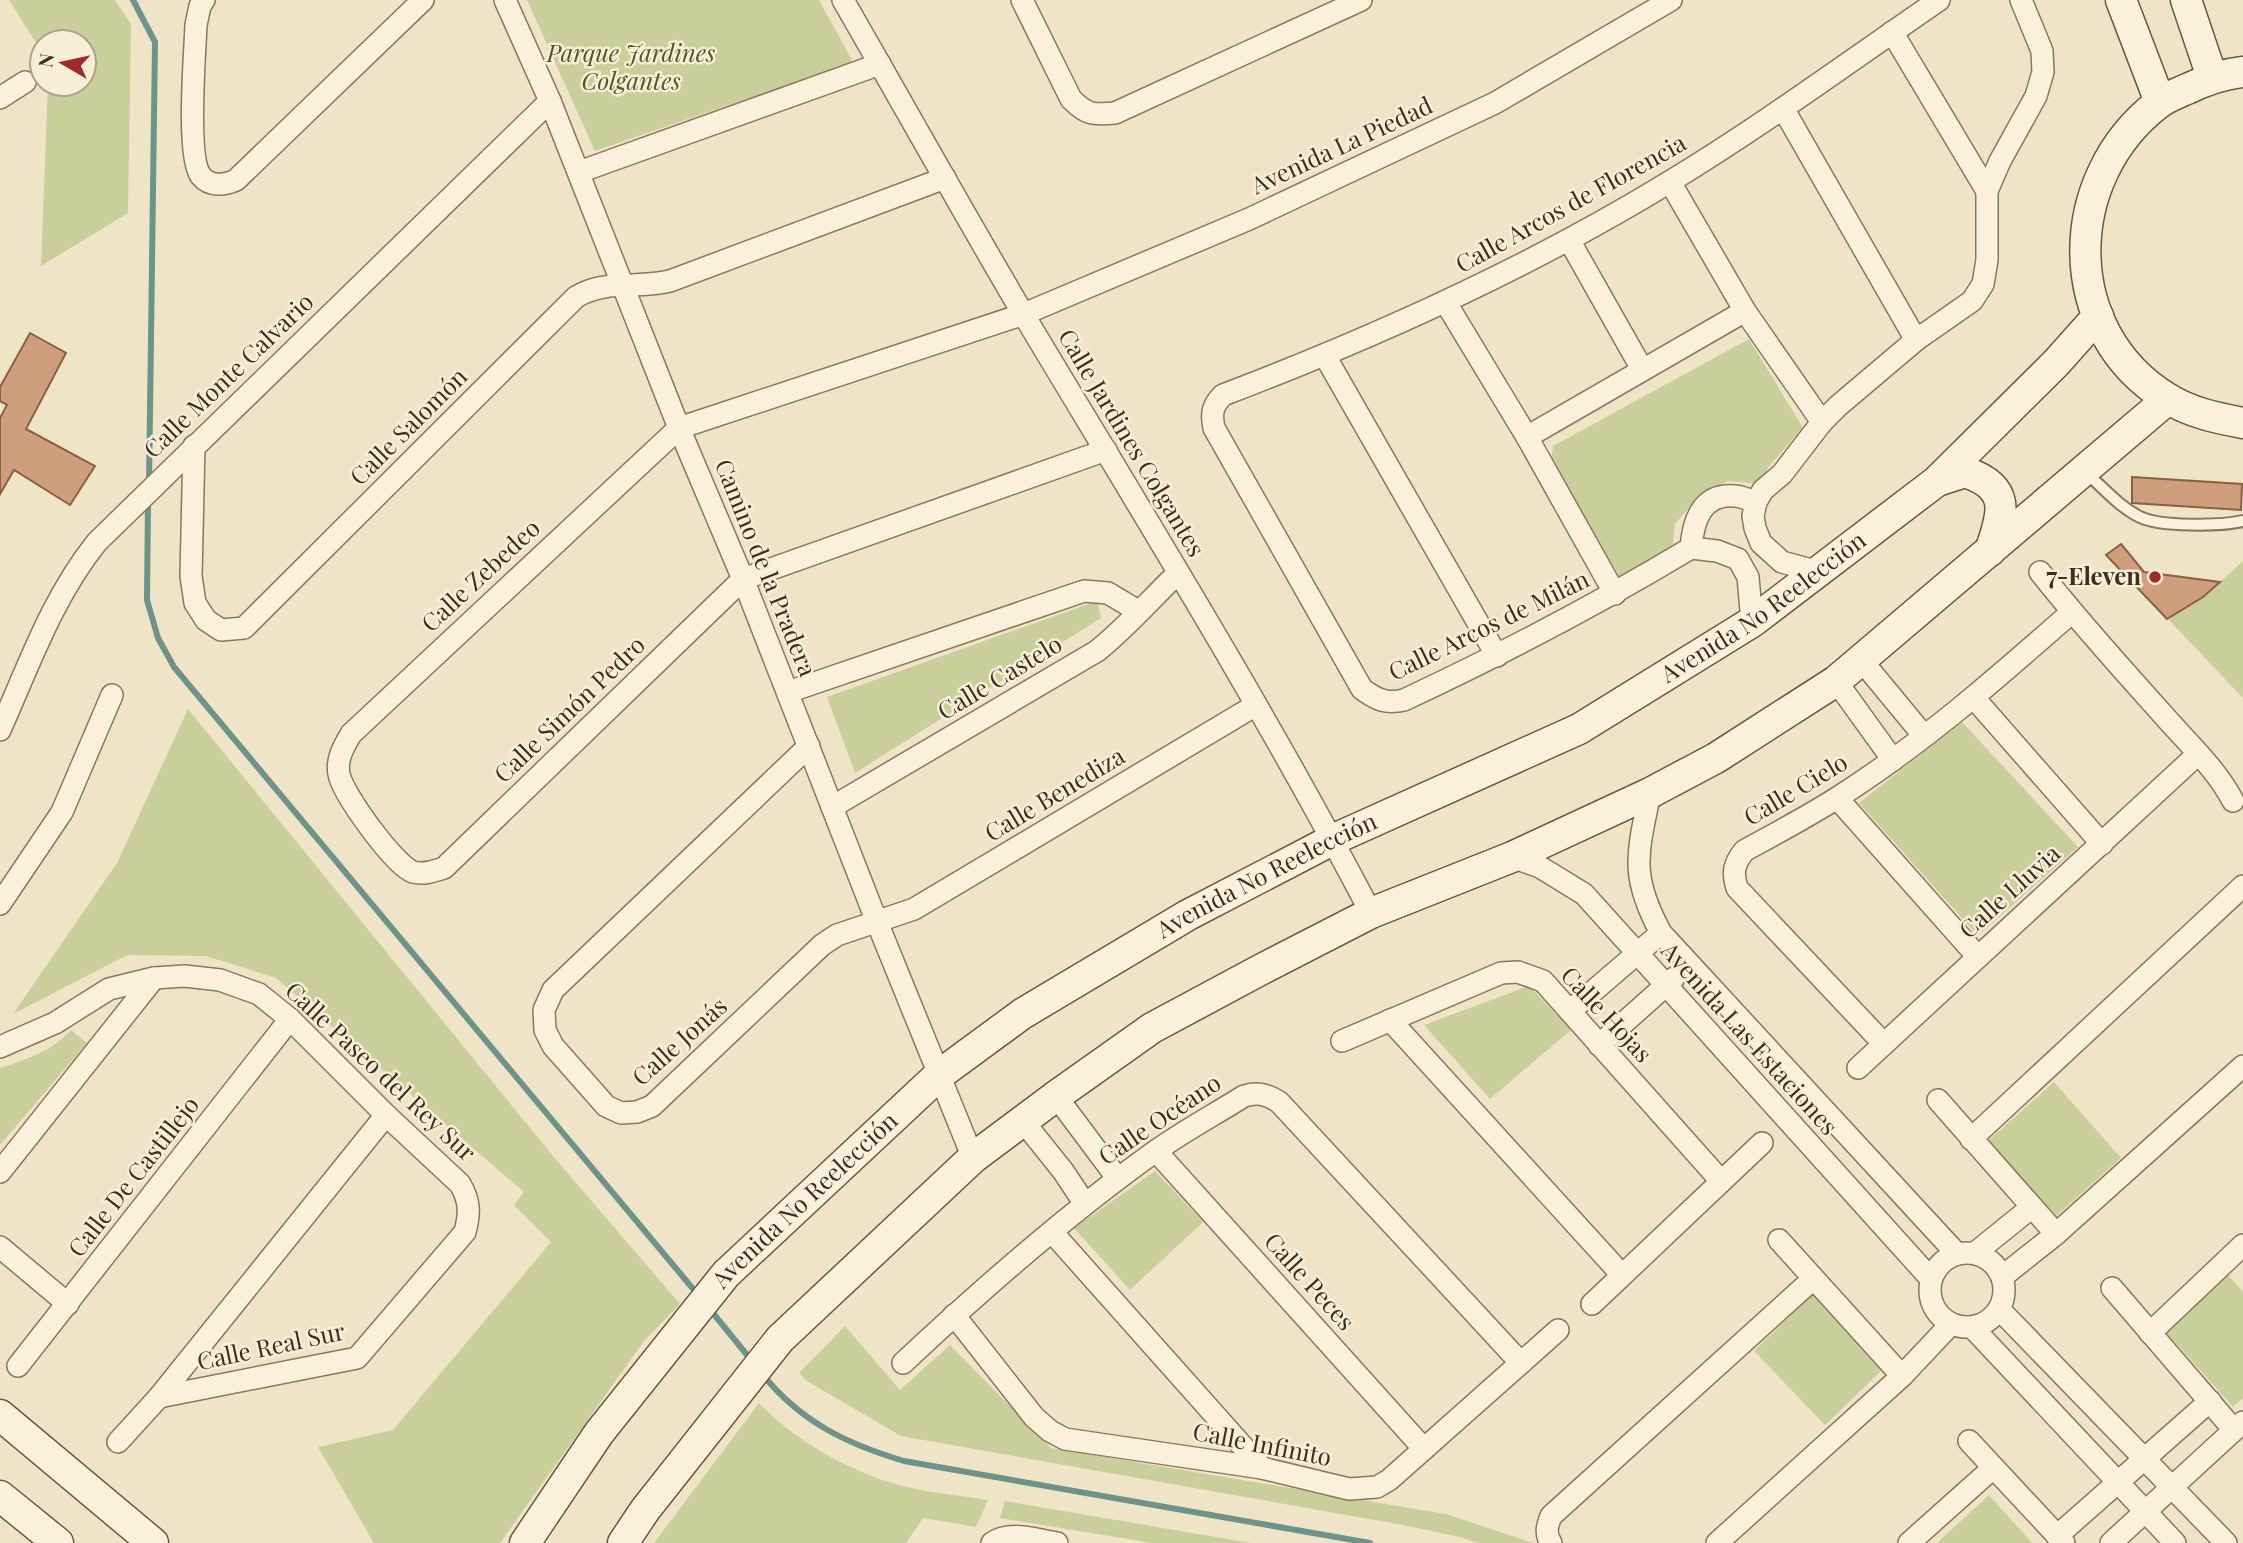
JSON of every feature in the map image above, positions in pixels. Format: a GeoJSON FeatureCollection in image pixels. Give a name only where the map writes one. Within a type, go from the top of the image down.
{"type":"FeatureCollection","features":[{"type":"Feature","properties":{"kind":"main road"},"geometry":{"type":"LineString","coordinates":[[2121,0],[2160,102]]}},
{"type":"Feature","properties":{"kind":"main road"},"geometry":{"type":"LineString","coordinates":[[2190,1],[2212,77]]}},
{"type":"Feature","properties":{"kind":"main road"},"geometry":{"type":"LineString","coordinates":[[2243,72],[2212,77],[2160,102],[2125,135],[2099,176],[2086,222],[2085,270],[2098,316],[2115,349],[2139,376],[2168,399],[2207,416],[2243,423]]}},
{"type":"Feature","properties":{"kind":"main road","name":"Avenida No Reelección"},"geometry":{"type":"LineString","coordinates":[[525,1543],[599,1433],[726,1274],[939,1075],[1022,1014],[1188,915],[1332,840],[1579,729],[1752,622],[1937,481],[2056,363],[2098,316]]}},
{"type":"Feature","properties":{"kind":"main road"},"geometry":{"type":"LineString","coordinates":[[623,1543],[645,1510],[780,1339],[973,1157],[1152,1028],[1371,914],[1512,857],[1650,793],[1716,758],[1836,681],[2168,399]]}},
{"type":"Feature","properties":{"kind":"main road"},"geometry":{"type":"LineString","coordinates":[[1937,481],[1965,472],[1989,482],[1996,491],[2000,524],[1990,551]]}},
{"type":"Feature","properties":{"kind":"main road"},"geometry":{"type":"LineString","coordinates":[[0,1416],[153,1543]]}},
{"type":"Feature","properties":{"kind":"main road"},"geometry":{"type":"LineString","coordinates":[[0,1496],[58,1543]]}},
{"type":"Feature","properties":{"kind":"street"},"geometry":{"type":"LineString","coordinates":[[204,0],[196,25],[193,140],[196,165],[202,177],[211,183],[224,185],[236,180],[424,0]]}},
{"type":"Feature","properties":{"kind":"street","name":"Camino de la Pradera"},"geometry":{"type":"LineString","coordinates":[[505,0],[579,172],[679,428],[743,579],[877,922],[973,1157]]}},
{"type":"Feature","properties":{"kind":"street","name":"Calle Jardines Colgantes"},"geometry":{"type":"LineString","coordinates":[[843,0],[1024,314],[1256,705],[1371,914]]}},
{"type":"Feature","properties":{"kind":"street"},"geometry":{"type":"LineString","coordinates":[[1026,1],[1072,99],[1083,111],[1098,115],[1115,113],[1360,0]]}},
{"type":"Feature","properties":{"kind":"street","name":"Avenida La Piedad"},"geometry":{"type":"LineString","coordinates":[[679,428],[1024,314],[1249,219],[1495,103],[1671,0]]}},
{"type":"Feature","properties":{"kind":"street","name":"Calle Arcos de Florencia"},"geometry":{"type":"LineString","coordinates":[[1211,415],[1215,403],[1223,396],[1325,356],[1446,303],[1569,240],[1670,182],[1784,110],[1939,0]]}},
{"type":"Feature","properties":{"kind":"street"},"geometry":{"type":"LineString","coordinates":[[1819,572],[1782,562],[1761,543],[1753,516],[1756,502],[1763,491],[1792,462],[1822,422],[1916,340],[1972,301],[1983,284],[1987,260],[1987,191],[2000,161],[2036,96],[2043,72],[2042,51],[2021,0]]}},
{"type":"Feature","properties":{"kind":"street"},"geometry":{"type":"LineString","coordinates":[[1892,32],[1987,191]]}},
{"type":"Feature","properties":{"kind":"street"},"geometry":{"type":"LineString","coordinates":[[579,172],[880,64]]}},
{"type":"Feature","properties":{"kind":"street"},"geometry":{"type":"LineString","coordinates":[[0,98],[25,82]]}},
{"type":"Feature","properties":{"kind":"street","name":"Calle Monte Calvario"},"geometry":{"type":"LineString","coordinates":[[0,730],[60,596],[90,551],[194,446],[550,101]]}},
{"type":"Feature","properties":{"kind":"street"},"geometry":{"type":"LineString","coordinates":[[1784,110],[1916,340]]}},
{"type":"Feature","properties":{"kind":"street","name":"Calle Salomón"},"geometry":{"type":"LineString","coordinates":[[194,446],[191,576],[195,603],[206,621],[221,629],[244,628],[576,297],[589,289],[670,281],[946,178]]}},
{"type":"Feature","properties":{"kind":"street"},"geometry":{"type":"LineString","coordinates":[[1670,182],[1745,311],[1822,422]]}},
{"type":"Feature","properties":{"kind":"street"},"geometry":{"type":"LineString","coordinates":[[1569,240],[1642,369]]}},
{"type":"Feature","properties":{"kind":"street"},"geometry":{"type":"LineString","coordinates":[[1446,303],[1527,437],[1615,594]]}},
{"type":"Feature","properties":{"kind":"street"},"geometry":{"type":"LineString","coordinates":[[1527,437],[1745,311]]}},
{"type":"Feature","properties":{"kind":"street"},"geometry":{"type":"LineString","coordinates":[[1325,356],[1497,656]]}},
{"type":"Feature","properties":{"kind":"street","name":"Calle Arcos de Milán"},"geometry":{"type":"LineString","coordinates":[[1211,415],[1214,428],[1362,689],[1377,700],[1390,703],[1404,700],[1497,656],[1615,594],[1691,548]]}},
{"type":"Feature","properties":{"kind":"street","name":"Calle Zebedeo"},"geometry":{"type":"LineString","coordinates":[[428,873],[413,872],[396,862],[346,793],[338,774],[340,752],[351,734],[679,428]]}},
{"type":"Feature","properties":{"kind":"street"},"geometry":{"type":"LineString","coordinates":[[743,579],[1106,450]]}},
{"type":"Feature","properties":{"kind":"street"},"geometry":{"type":"LineString","coordinates":[[1752,622],[1748,577],[1738,559],[1717,551],[1691,548],[1692,529],[1699,511],[1716,498],[1735,495],[1756,502]]}},
{"type":"Feature","properties":{"kind":"street"},"geometry":{"type":"LineString","coordinates":[[1738,559],[1761,543]]}},
{"type":"Feature","properties":{"kind":"street"},"geometry":{"type":"LineString","coordinates":[[2040,572],[2198,754],[2233,801]]}},
{"type":"Feature","properties":{"kind":"street","name":"Calle Castelo"},"geometry":{"type":"LineString","coordinates":[[832,807],[1097,651],[1119,633],[1178,573]]}},
{"type":"Feature","properties":{"kind":"street","name":"Calle Simón Pedro"},"geometry":{"type":"LineString","coordinates":[[428,873],[444,868],[743,579]]}},
{"type":"Feature","properties":{"kind":"street"},"geometry":{"type":"LineString","coordinates":[[788,692],[1084,591],[1108,593],[1138,611]]}},
{"type":"Feature","properties":{"kind":"street","name":"Calle Cielo"},"geometry":{"type":"LineString","coordinates":[[1884,1044],[1737,888],[1733,875],[1736,862],[1744,851],[1837,798],[1893,760],[1974,698],[2072,612]]}},
{"type":"Feature","properties":{"kind":"street"},"geometry":{"type":"LineString","coordinates":[[1862,660],[1924,736]]}},
{"type":"Feature","properties":{"kind":"street"},"geometry":{"type":"LineString","coordinates":[[1836,681],[1893,760]]}},
{"type":"Feature","properties":{"kind":"street"},"geometry":{"type":"LineString","coordinates":[[0,904],[62,812],[112,695]]}},
{"type":"Feature","properties":{"kind":"street"},"geometry":{"type":"LineString","coordinates":[[1974,698],[2102,844]]}},
{"type":"Feature","properties":{"kind":"street","name":"Calle Benediza"},"geometry":{"type":"LineString","coordinates":[[877,922],[914,909],[1256,705]]}},
{"type":"Feature","properties":{"kind":"street","name":"Calle Jonás"},"geometry":{"type":"LineString","coordinates":[[809,746],[553,990],[544,1010],[545,1030],[553,1046],[606,1106],[621,1113],[637,1112],[652,1106],[822,945],[838,935],[877,922]]}},
{"type":"Feature","properties":{"kind":"street","name":"Calle Lluvia"},"geometry":{"type":"LineString","coordinates":[[1858,1068],[2198,754]]}},
{"type":"Feature","properties":{"kind":"street","name":"Avenida Las Estaciones"},"geometry":{"type":"LineString","coordinates":[[1650,793],[1638,846],[1638,878],[1646,905],[1661,933],[1966,1253]]}},
{"type":"Feature","properties":{"kind":"street"},"geometry":{"type":"LineString","coordinates":[[1837,798],[1978,957]]}},
{"type":"Feature","properties":{"kind":"street","name":"Avenida Las Estaciones"},"geometry":{"type":"LineString","coordinates":[[1512,857],[1540,867],[1584,894],[1931,1279]]}},
{"type":"Feature","properties":{"kind":"street"},"geometry":{"type":"LineString","coordinates":[[1971,1139],[2243,886]]}},
{"type":"Feature","properties":{"kind":"street"},"geometry":{"type":"LineString","coordinates":[[1570,1011],[1661,933]]}},
{"type":"Feature","properties":{"kind":"street"},"geometry":{"type":"LineString","coordinates":[[1599,1045],[1689,965]]}},
{"type":"Feature","properties":{"kind":"street","name":"Calle Hojas"},"geometry":{"type":"LineString","coordinates":[[1342,1041],[1501,973],[1518,972],[1543,981],[1721,1181]]}},
{"type":"Feature","properties":{"kind":"street","name":"Calle Paseo del Rey Sur"},"geometry":{"type":"LineString","coordinates":[[0,1047],[55,1023],[109,989],[154,978],[185,976],[220,981],[258,994],[290,1019],[460,1184],[468,1198],[470,1214]]}},
{"type":"Feature","properties":{"kind":"street"},"geometry":{"type":"LineString","coordinates":[[0,1172],[154,978]]}},
{"type":"Feature","properties":{"kind":"street","name":"Calle De Castillejo"},"geometry":{"type":"LineString","coordinates":[[18,1366],[290,1019]]}},
{"type":"Feature","properties":{"kind":"street"},"geometry":{"type":"LineString","coordinates":[[1391,1020],[1622,1275]]}},
{"type":"Feature","properties":{"kind":"street"},"geometry":{"type":"LineString","coordinates":[[2002,1277],[2056,1234],[2243,1066]]}},
{"type":"Feature","properties":{"kind":"street","name":"Calle Océano"},"geometry":{"type":"LineString","coordinates":[[903,1363],[954,1315],[1085,1204],[1156,1151],[1244,1096],[1257,1092],[1269,1095],[1279,1102],[1521,1363]]}},
{"type":"Feature","properties":{"kind":"street"},"geometry":{"type":"LineString","coordinates":[[1056,1096],[1118,1179]]}},
{"type":"Feature","properties":{"kind":"street"},"geometry":{"type":"LineString","coordinates":[[1938,1100],[2056,1234]]}},
{"type":"Feature","properties":{"kind":"street"},"geometry":{"type":"LineString","coordinates":[[118,1442],[159,1397],[386,1115]]}},
{"type":"Feature","properties":{"kind":"street"},"geometry":{"type":"LineString","coordinates":[[1023,1121],[1063,1171],[1085,1204]]}},
{"type":"Feature","properties":{"kind":"street"},"geometry":{"type":"LineString","coordinates":[[1592,1304],[1762,1143]]}},
{"type":"Feature","properties":{"kind":"street","name":"Calle Peces"},"geometry":{"type":"LineString","coordinates":[[1156,1151],[1424,1449]]}},
{"type":"Feature","properties":{"kind":"street"},"geometry":{"type":"LineString","coordinates":[[2032,1207],[1966,1253],[1946,1259],[1937,1268],[1931,1279],[1931,1301],[1935,1311],[1961,1326],[2118,1482],[2175,1543]]}},
{"type":"Feature","properties":{"kind":"street","name":"Calle Real Sur"},"geometry":{"type":"LineString","coordinates":[[159,1397],[357,1357],[365,1351],[465,1232],[470,1214]]}},
{"type":"Feature","properties":{"kind":"street"},"geometry":{"type":"LineString","coordinates":[[1052,1232],[1262,1468]]}},
{"type":"Feature","properties":{"kind":"street"},"geometry":{"type":"LineString","coordinates":[[1779,1240],[1902,1376]]}},
{"type":"Feature","properties":{"kind":"street"},"geometry":{"type":"LineString","coordinates":[[2150,1333],[2243,1245]]}},
{"type":"Feature","properties":{"kind":"street"},"geometry":{"type":"LineString","coordinates":[[0,1247],[68,1304]]}},
{"type":"Feature","properties":{"kind":"street"},"geometry":{"type":"LineString","coordinates":[[1717,1543],[1961,1326],[1992,1318],[2003,1298],[2002,1277],[1996,1266],[1987,1258],[1966,1253]]}},
{"type":"Feature","properties":{"kind":"street"},"geometry":{"type":"LineString","coordinates":[[1549,1540],[1546,1527],[1551,1516],[1813,1279]]}},
{"type":"Feature","properties":{"kind":"street"},"geometry":{"type":"LineString","coordinates":[[2111,1543],[2239,1426],[2210,1401],[2112,1288]]}},
{"type":"Feature","properties":{"kind":"street"},"geometry":{"type":"LineString","coordinates":[[1999,1309],[2226,1543]]}},
{"type":"Feature","properties":{"kind":"street","name":"Calle Infinito"},"geometry":{"type":"LineString","coordinates":[[954,1315],[1034,1417],[1050,1432],[1065,1439],[1262,1468],[1349,1489],[1364,1490],[1389,1480],[1558,1330]]}},
{"type":"Feature","properties":{"kind":"street"},"geometry":{"type":"LineString","coordinates":[[1969,1441],[2060,1539],[2118,1482],[2210,1401]]}},
{"type":"Feature","properties":{"kind":"street"},"geometry":{"type":"LineString","coordinates":[[1909,1543],[1993,1468]]}},
{"type":"Feature","properties":{"kind":"street"},"geometry":{"type":"LineString","coordinates":[[995,1540],[1010,1535],[1057,1543]]}},
{"type":"Feature","properties":{"kind":"lane"},"geometry":{"type":"LineString","coordinates":[[2084,470],[2127,510],[2143,519],[2157,523],[2227,524],[2243,521]]}},
{"type":"Feature","properties":{"kind":"green space"},"geometry":{"type":"Polygon","coordinates":[[[9,0],[115,0],[131,24],[128,213],[41,266],[47,98],[98,98],[98,28],[28,30],[9,0]]]}},
{"type":"Feature","properties":{"kind":"green space","name":"Parque Jardines Colgantes"},"geometry":{"type":"Polygon","coordinates":[[[527,0],[819,0],[853,62],[595,151],[527,0]]]}},
{"type":"Feature","properties":{"kind":"green space"},"geometry":{"type":"Polygon","coordinates":[[[1749,339],[1803,428],[1769,466],[1760,484],[1728,481],[1694,502],[1675,524],[1672,551],[1620,578],[1551,461],[1553,446],[1749,339]]]}},
{"type":"Feature","properties":{"kind":"green space"},"geometry":{"type":"Polygon","coordinates":[[[2243,561],[2243,698],[2168,619],[2203,597],[2243,561]]]}},
{"type":"Feature","properties":{"kind":"green space"},"geometry":{"type":"Polygon","coordinates":[[[1097,601],[1101,618],[855,773],[827,697],[1097,601]]]}},
{"type":"Feature","properties":{"kind":"green space"},"geometry":{"type":"Polygon","coordinates":[[[188,709],[553,1156],[680,1304],[644,1341],[500,1543],[374,1543],[318,1447],[393,1430],[551,1242],[514,1205],[524,1192],[276,978],[206,956],[127,955],[13,1014],[117,863],[188,709]]]}},
{"type":"Feature","properties":{"kind":"green space"},"geometry":{"type":"Polygon","coordinates":[[[1962,722],[2078,847],[1978,936],[1859,803],[1962,722]]]}},
{"type":"Feature","properties":{"kind":"green space"},"geometry":{"type":"Polygon","coordinates":[[[1529,986],[1571,1030],[1490,1099],[1424,1025],[1529,986]]]}},
{"type":"Feature","properties":{"kind":"green space"},"geometry":{"type":"Polygon","coordinates":[[[71,1030],[87,1043],[0,1145],[0,1068],[47,1049],[71,1030]]]}},
{"type":"Feature","properties":{"kind":"green space"},"geometry":{"type":"Polygon","coordinates":[[[2054,1082],[2121,1158],[2056,1216],[1989,1140],[2054,1082]]]}},
{"type":"Feature","properties":{"kind":"green space"},"geometry":{"type":"Polygon","coordinates":[[[1155,1171],[1203,1222],[1130,1290],[1074,1228],[1155,1171]]]}},
{"type":"Feature","properties":{"kind":"green space"},"geometry":{"type":"Polygon","coordinates":[[[2228,1275],[2243,1292],[2243,1398],[2233,1407],[2166,1332],[2228,1275]]]}},
{"type":"Feature","properties":{"kind":"green space"},"geometry":{"type":"Polygon","coordinates":[[[1813,1294],[1884,1368],[1825,1425],[1754,1351],[1813,1294]]]}},
{"type":"Feature","properties":{"kind":"green space"},"geometry":{"type":"Polygon","coordinates":[[[845,1326],[900,1390],[950,1345],[1051,1448],[1446,1514],[1533,1543],[1478,1543],[1403,1525],[901,1436],[807,1381],[799,1373],[845,1326]]]}},
{"type":"Feature","properties":{"kind":"green space"},"geometry":{"type":"Polygon","coordinates":[[[759,1403],[797,1436],[856,1470],[915,1489],[988,1500],[976,1527],[923,1518],[906,1543],[654,1543],[759,1403]]]}},
{"type":"Feature","properties":{"kind":"green space"},"geometry":{"type":"Polygon","coordinates":[[[1989,1495],[2032,1543],[1937,1543],[1989,1495]]]}},
{"type":"Feature","properties":{"kind":"green space"},"geometry":{"type":"Polygon","coordinates":[[[1005,1501],[1251,1543],[1152,1543],[1000,1518],[1005,1501]]]}},
{"type":"Feature","properties":{"kind":"building"},"geometry":{"type":"Polygon","coordinates":[[[30,333],[66,353],[26,429],[95,466],[70,505],[14,470],[0,494],[0,418],[7,405],[0,401],[0,387],[30,333]]]}},
{"type":"Feature","properties":{"kind":"building"},"geometry":{"type":"Polygon","coordinates":[[[2132,477],[2242,484],[2241,510],[2132,503],[2132,477]]]}},
{"type":"Feature","properties":{"kind":"building","name":"7-Eleven"},"geometry":{"type":"Polygon","coordinates":[[[2121,544],[2144,572],[2220,582],[2203,597],[2167,619],[2106,555],[2121,544]]]}},
{"type":"Feature","properties":{"kind":"waterway"},"geometry":{"type":"LineString","coordinates":[[133,0],[155,42],[149,484]]}},
{"type":"Feature","properties":{"kind":"waterway"},"geometry":{"type":"LineString","coordinates":[[148,501],[147,600],[158,638],[174,667],[699,1296]]}},
{"type":"Feature","properties":{"kind":"waterway"},"geometry":{"type":"LineString","coordinates":[[708,1307],[752,1361]]}},
{"type":"Feature","properties":{"kind":"waterway"},"geometry":{"type":"LineString","coordinates":[[763,1375],[793,1406],[826,1429],[863,1447],[904,1461],[1370,1543]]}},
{"type":"Feature","properties":{"kind":"place","name":"7-Eleven"},"geometry":{"type":"Point","coordinates":[2155,577]}}]}
